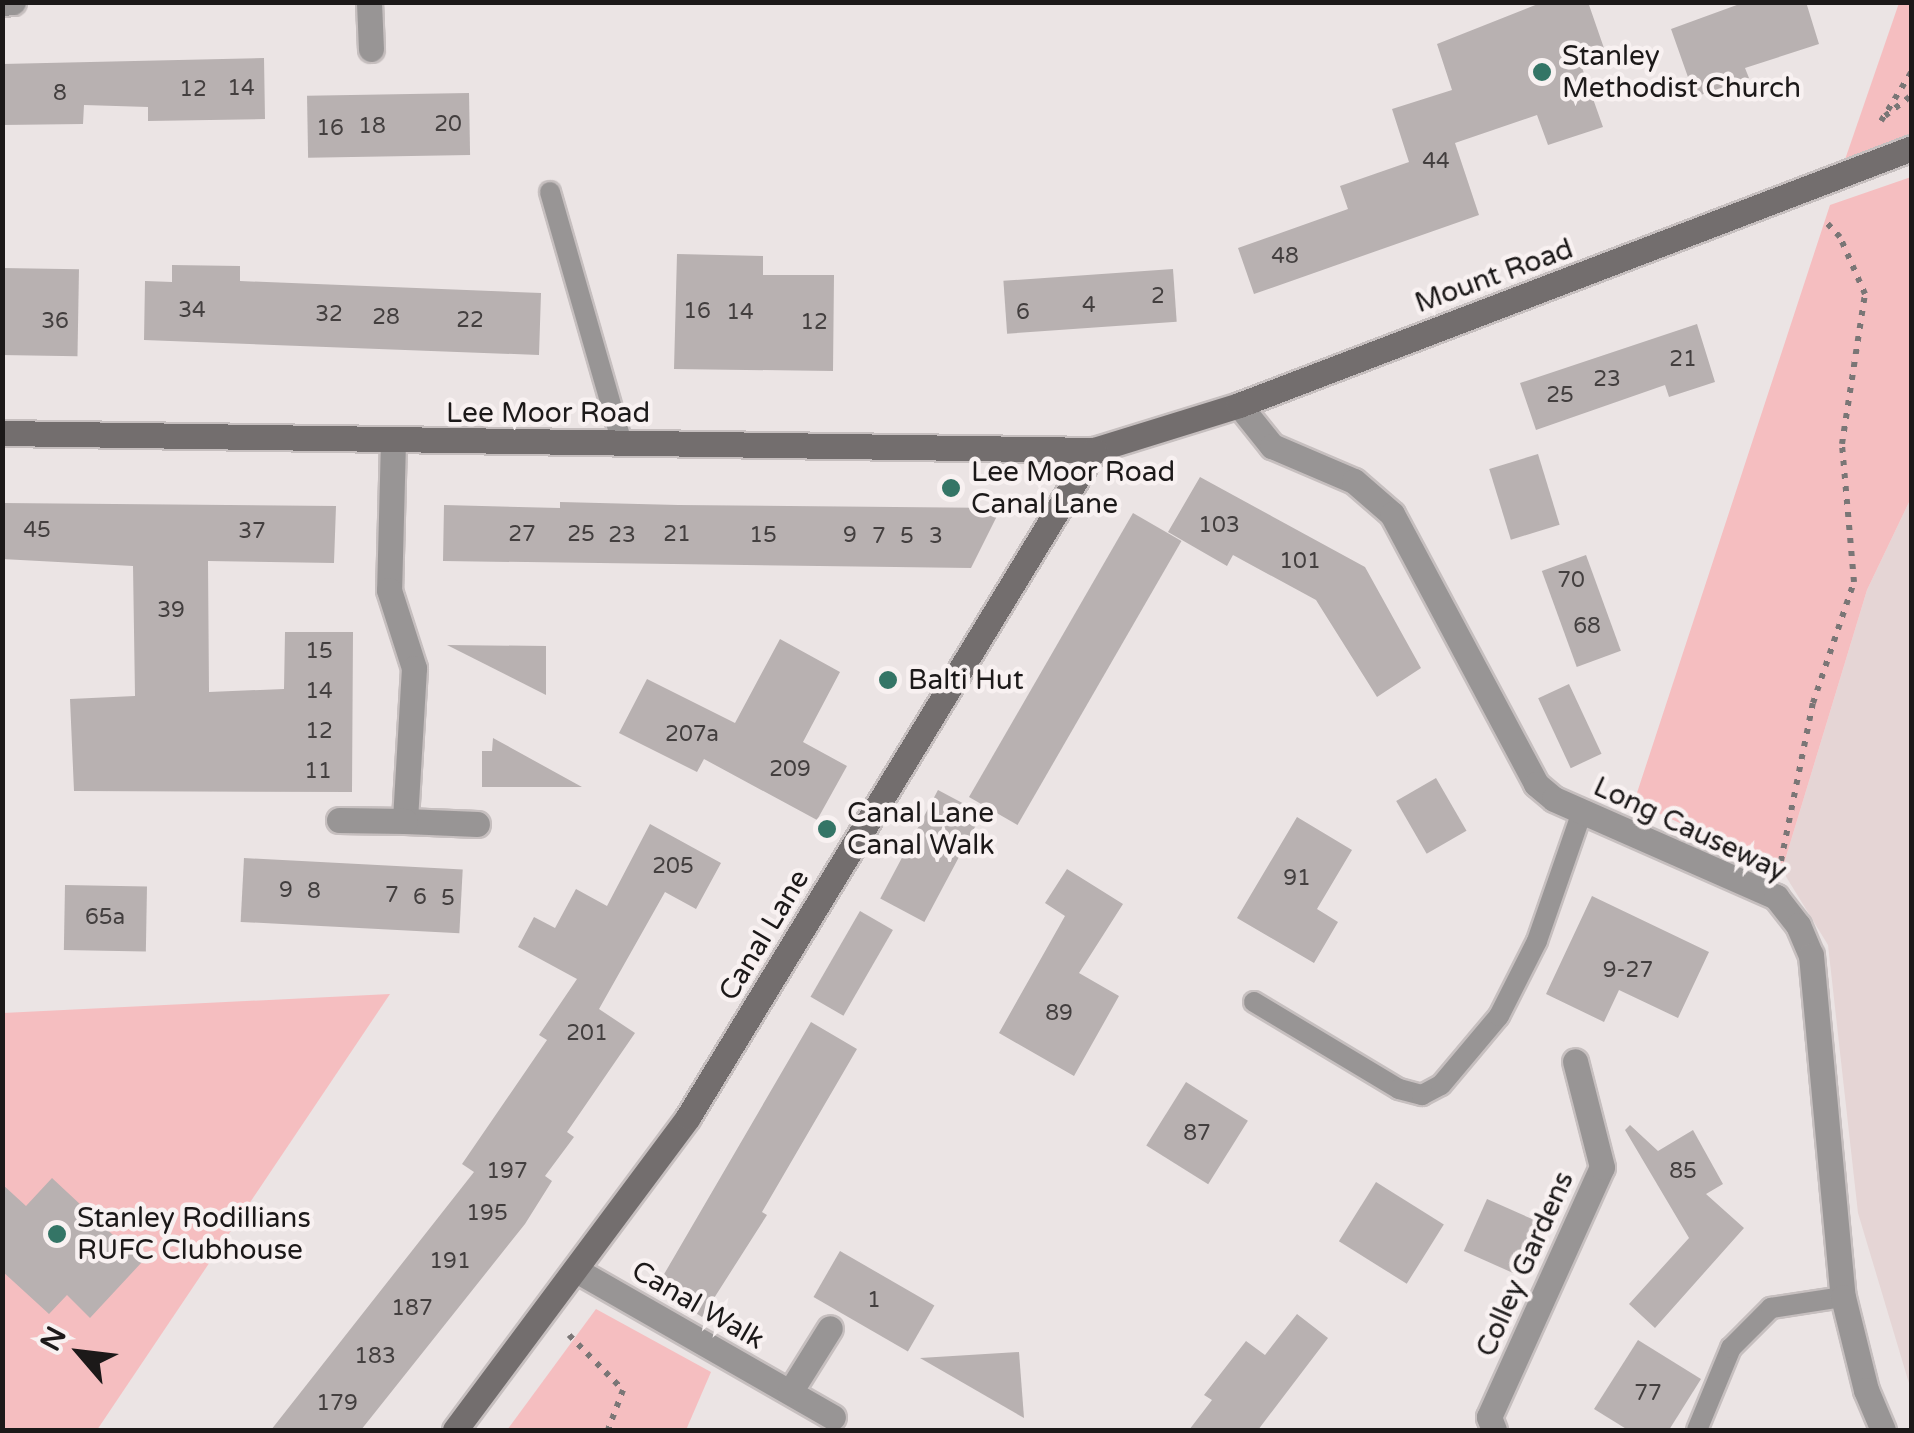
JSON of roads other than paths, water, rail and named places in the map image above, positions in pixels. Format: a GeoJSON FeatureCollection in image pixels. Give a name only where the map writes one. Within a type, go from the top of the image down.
{"type":"FeatureCollection","features":[{"type":"Feature","properties":{"kind":"street"},"geometry":{"type":"LineString","coordinates":[[2,3],[13,2]]}},
{"type":"Feature","properties":{"kind":"street"},"geometry":{"type":"LineString","coordinates":[[369,2],[371,49]]}},
{"type":"Feature","properties":{"kind":"street","name":"Mount Road"},"geometry":{"type":"LineString","coordinates":[[1094,450],[1240,405],[1912,148]]}},
{"type":"Feature","properties":{"kind":"street","name":"Long Causeway"},"geometry":{"type":"LineString","coordinates":[[1240,405],[1272,446],[1354,480],[1392,514],[1536,784],[1582,812],[1776,898],[1798,924],[1811,955],[1844,1297],[1866,1390],[1884,1430]]}},
{"type":"Feature","properties":{"kind":"street","name":"Lee Moor Road"},"geometry":{"type":"LineString","coordinates":[[2,433],[1094,450]]}},
{"type":"Feature","properties":{"kind":"street"},"geometry":{"type":"LineString","coordinates":[[393,442],[389,590],[414,668],[406,820]]}},
{"type":"Feature","properties":{"kind":"street","name":"Canal Lane"},"geometry":{"type":"LineString","coordinates":[[455,1430],[688,1117],[1094,450]]}},
{"type":"Feature","properties":{"kind":"street"},"geometry":{"type":"LineString","coordinates":[[339,820],[478,824]]}},
{"type":"Feature","properties":{"kind":"street","name":"Colley Gardens"},"geometry":{"type":"LineString","coordinates":[[1494,1430],[1489,1417],[1602,1167],[1575,1062]]}},
{"type":"Feature","properties":{"kind":"street","name":"Canal Walk"},"geometry":{"type":"LineString","coordinates":[[576,1270],[833,1417]]}},
{"type":"Feature","properties":{"kind":"street"},"geometry":{"type":"LineString","coordinates":[[790,1392],[830,1328]]}},
{"type":"Feature","properties":{"kind":"lane"},"geometry":{"type":"LineString","coordinates":[[550,192],[622,443]]}},
{"type":"Feature","properties":{"kind":"lane"},"geometry":{"type":"LineString","coordinates":[[1254,1002],[1400,1089],[1422,1094],[1441,1084],[1499,1016],[1537,942],[1582,812]]}},
{"type":"Feature","properties":{"kind":"lane"},"geometry":{"type":"LineString","coordinates":[[1697,1430],[1731,1348],[1771,1308],[1844,1297]]}},
{"type":"Feature","properties":{"kind":"place","name":"Stanley Methodist Church"},"geometry":{"type":"Point","coordinates":[1542,72]}},
{"type":"Feature","properties":{"kind":"place","name":"Lee Moor Road Canal Lane"},"geometry":{"type":"Point","coordinates":[951,488]}},
{"type":"Feature","properties":{"kind":"place","name":"Balti Hut"},"geometry":{"type":"Point","coordinates":[888,680]}},
{"type":"Feature","properties":{"kind":"place","name":"Canal Lane Canal Walk"},"geometry":{"type":"Point","coordinates":[827,829]}},
{"type":"Feature","properties":{"kind":"place","name":"Stanley Rodillians RUFC Clubhouse"},"geometry":{"type":"Point","coordinates":[57,1234]}}]}
